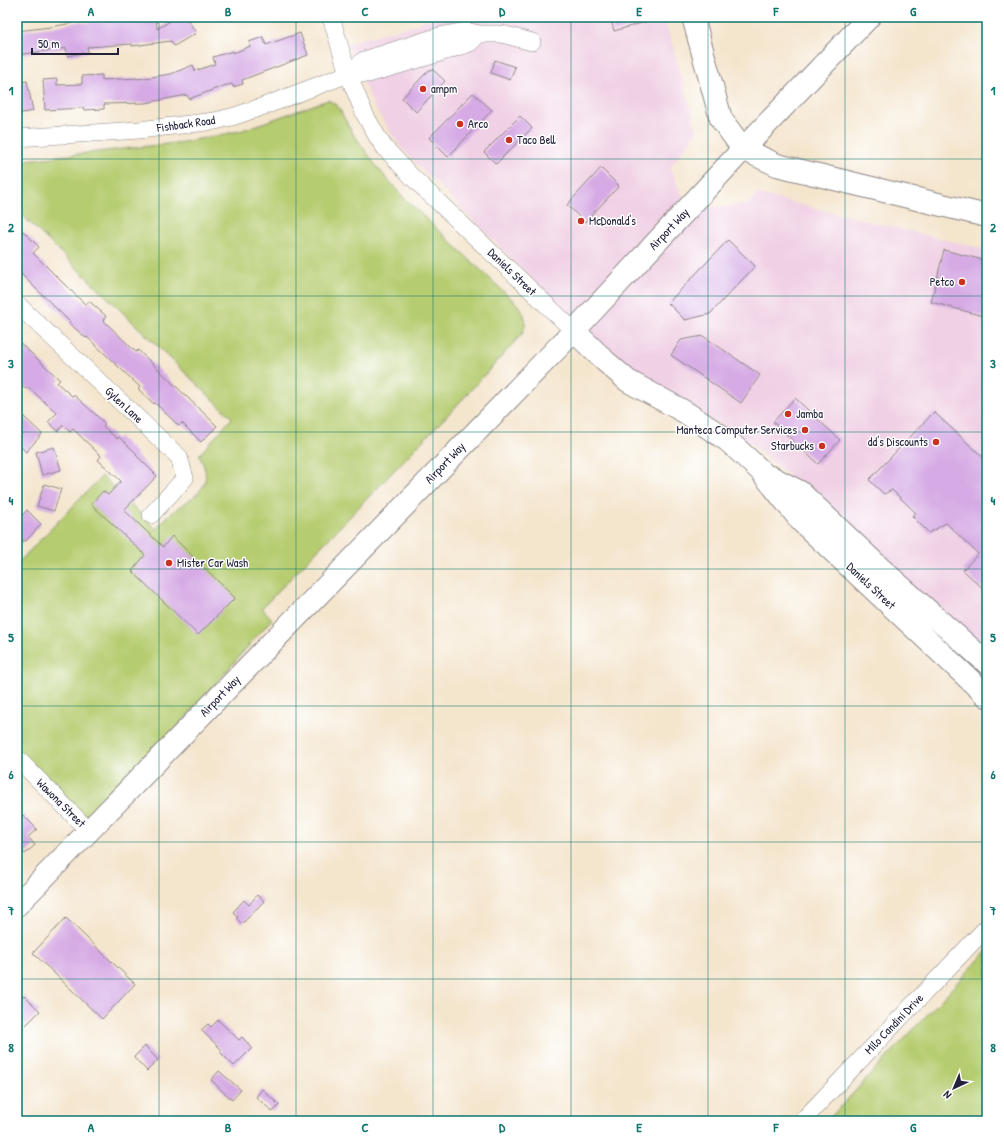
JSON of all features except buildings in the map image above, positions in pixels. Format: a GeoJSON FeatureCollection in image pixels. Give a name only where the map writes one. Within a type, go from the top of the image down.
{"type":"FeatureCollection","features":[{"type":"Feature","properties":{"kind":"main road"},"geometry":{"type":"LineString","coordinates":[[693,17],[721,119],[742,149],[777,165],[987,216]]}},
{"type":"Feature","properties":{"kind":"main road","name":"Airport Way"},"geometry":{"type":"LineString","coordinates":[[17,905],[574,331],[742,149],[869,17]]}},
{"type":"Feature","properties":{"kind":"main road","name":"Daniels Street"},"geometry":{"type":"LineString","coordinates":[[574,331],[605,361],[628,380],[685,412],[727,440],[761,471],[802,522],[987,696]]}},
{"type":"Feature","properties":{"kind":"main road","name":"Daniels Street"},"geometry":{"type":"LineString","coordinates":[[761,471],[800,492],[881,569],[987,663]]}},
{"type":"Feature","properties":{"kind":"street","name":"Daniels Street"},"geometry":{"type":"LineString","coordinates":[[331,17],[348,74],[365,115],[385,148],[411,176],[574,331]]}},
{"type":"Feature","properties":{"kind":"street","name":"Fishback Road"},"geometry":{"type":"LineString","coordinates":[[17,138],[139,130],[215,121],[267,105],[348,74],[368,74],[443,52],[470,43],[479,34],[502,34],[532,42]]}},
{"type":"Feature","properties":{"kind":"street","name":"Gylen Lane"},"geometry":{"type":"LineString","coordinates":[[17,304],[179,457],[185,478],[151,514]]}},
{"type":"Feature","properties":{"kind":"street","name":"Wawona Street"},"geometry":{"type":"LineString","coordinates":[[17,758],[89,831]]}},
{"type":"Feature","properties":{"kind":"street","name":"Milo Candini Drive"},"geometry":{"type":"LineString","coordinates":[[802,1121],[987,927]]}},
{"type":"Feature","properties":{"kind":"shaded area"},"geometry":{"type":"Polygon","coordinates":[[[433,17],[664,17],[697,131],[670,168],[686,203],[575,322],[402,149],[373,105],[347,44],[412,26],[433,17]]]}},
{"type":"Feature","properties":{"kind":"shaded area"},"geometry":{"type":"Polygon","coordinates":[[[757,194],[987,250],[987,658],[814,497],[749,442],[635,374],[586,331],[692,208],[747,205],[757,194]]]}},
{"type":"Feature","properties":{"kind":"green space"},"geometry":{"type":"Polygon","coordinates":[[[328,100],[337,105],[352,132],[377,167],[404,198],[518,305],[525,319],[524,330],[459,403],[262,608],[272,619],[154,754],[88,819],[17,749],[17,564],[102,476],[156,529],[169,515],[190,500],[202,489],[206,475],[199,455],[232,418],[17,209],[17,161],[184,142],[240,131],[328,100]]]}},
{"type":"Feature","properties":{"kind":"green space"},"geometry":{"type":"Polygon","coordinates":[[[987,951],[987,1121],[827,1121],[987,951]]]}},
{"type":"Feature","properties":{"kind":"place","name":"ampm"},"geometry":{"type":"Point","coordinates":[423,89]}},
{"type":"Feature","properties":{"kind":"place","name":"Arco"},"geometry":{"type":"Point","coordinates":[460,124]}},
{"type":"Feature","properties":{"kind":"place","name":"Taco Bell"},"geometry":{"type":"Point","coordinates":[509,140]}},
{"type":"Feature","properties":{"kind":"place","name":"McDonald's"},"geometry":{"type":"Point","coordinates":[581,221]}},
{"type":"Feature","properties":{"kind":"place","name":"Petco"},"geometry":{"type":"Point","coordinates":[962,282]}},
{"type":"Feature","properties":{"kind":"place","name":"Jamba"},"geometry":{"type":"Point","coordinates":[788,414]}},
{"type":"Feature","properties":{"kind":"place","name":"Manteca Computer Services"},"geometry":{"type":"Point","coordinates":[805,430]}},
{"type":"Feature","properties":{"kind":"place","name":"dd's Discounts"},"geometry":{"type":"Point","coordinates":[936,442]}},
{"type":"Feature","properties":{"kind":"place","name":"Starbucks"},"geometry":{"type":"Point","coordinates":[822,446]}},
{"type":"Feature","properties":{"kind":"place","name":"Mister Car Wash"},"geometry":{"type":"Point","coordinates":[169,563]}}]}
